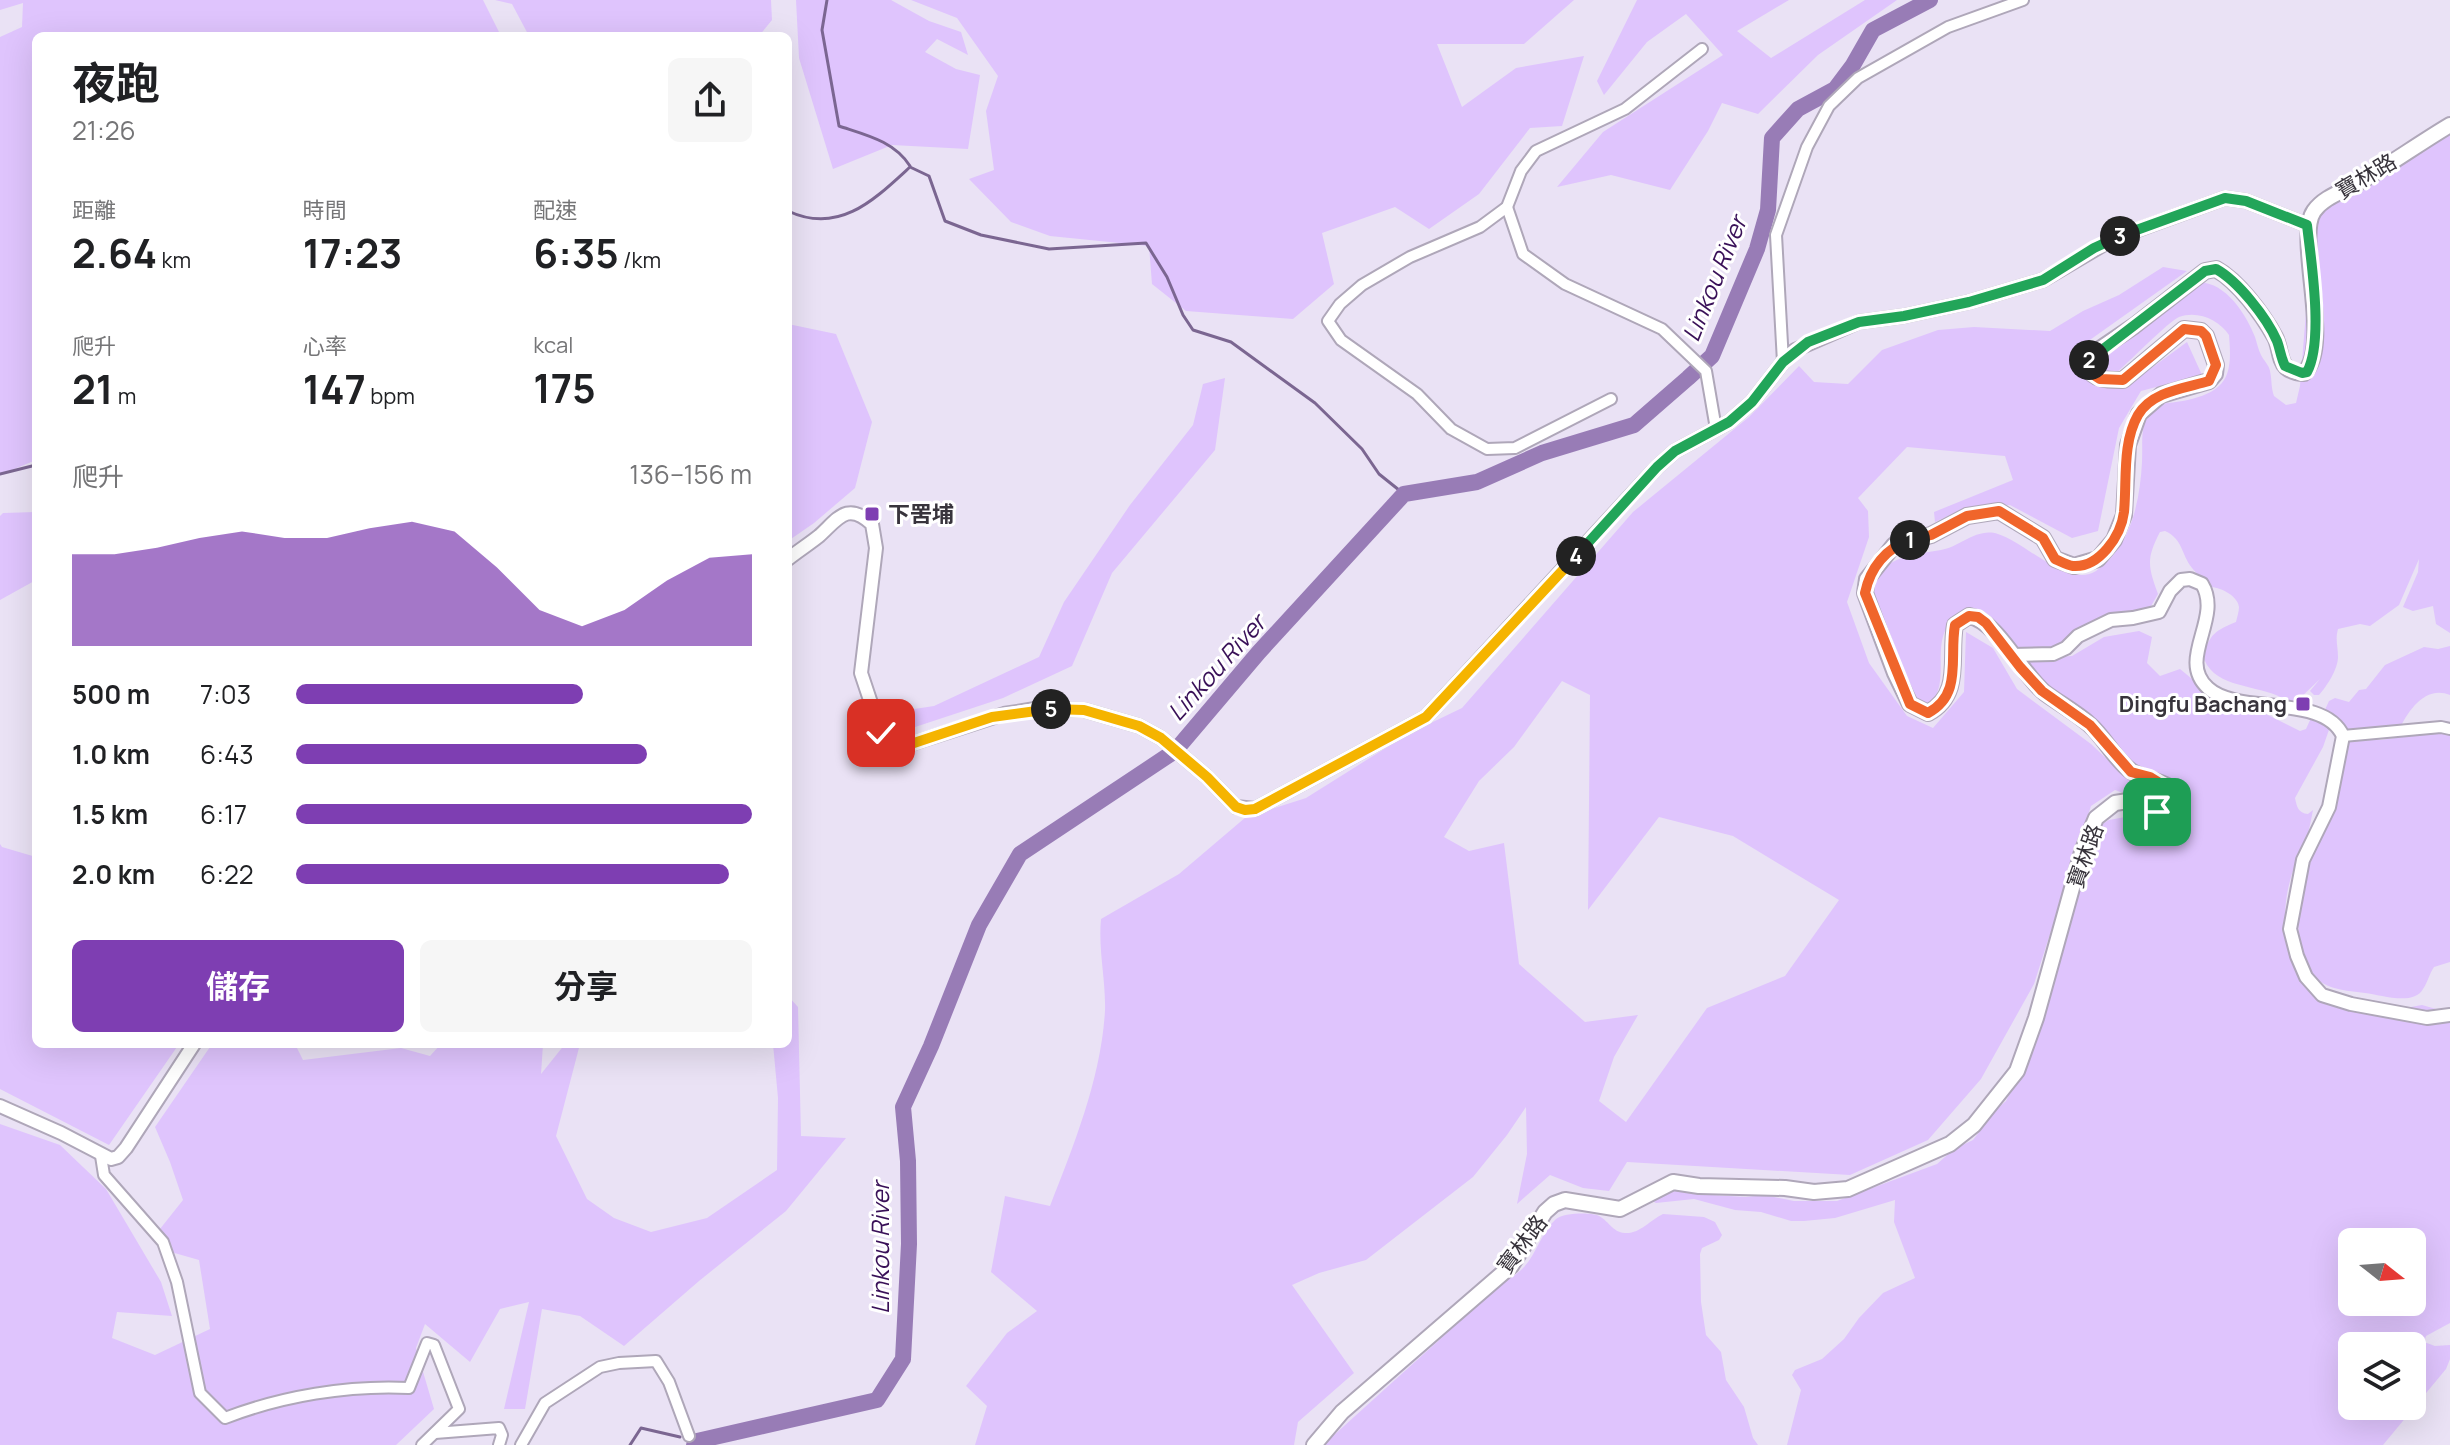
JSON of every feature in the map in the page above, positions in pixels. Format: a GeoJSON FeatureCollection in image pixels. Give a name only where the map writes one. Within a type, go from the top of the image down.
{"type":"FeatureCollection","features":[{"type":"Feature","properties":{"kind":"main road","name":"寶林路"},"geometry":{"type":"LineString","coordinates":[[1314,1445],[1342,1412],[1511,1266],[1545,1212],[1554,1204],[1565,1200],[1620,1209],[1673,1182],[1814,1192],[1848,1189],[1950,1144],[1974,1125],[2017,1071],[2036,1018],[2082,852],[2096,818],[2115,803],[2134,800],[2157,812],[2174,815],[2181,802],[2179,795],[2168,786],[2131,772],[2090,725],[2042,691],[1978,617],[1969,616],[1955,625],[1953,677],[1949,692],[1941,704],[1928,713],[1916,709],[1910,704],[1895,673],[1865,593],[1867,579],[1894,545],[1931,535],[1967,516],[1999,511],[2043,538],[2055,559],[2074,566],[2098,559],[2114,540],[2124,515],[2128,445],[2139,414],[2161,395],[2209,381],[2216,365],[2206,336],[2193,329],[2184,329],[2123,380],[2096,377],[2088,371],[2089,359],[2205,271],[2216,269],[2235,282],[2267,325],[2275,337],[2285,366],[2299,373],[2307,372],[2315,332],[2307,225],[2314,211],[2323,202],[2450,125]]}},
{"type":"Feature","properties":{"kind":"street"},"geometry":{"type":"LineString","coordinates":[[1783,362],[1776,235],[1807,147],[1829,106],[1858,78],[1948,27],[2023,0]]}},
{"type":"Feature","properties":{"kind":"street"},"geometry":{"type":"LineString","coordinates":[[1611,399],[1515,448],[1487,449],[1451,429],[1417,394],[1341,340],[1328,321],[1340,304],[1362,285],[1410,257],[1480,227],[1507,207],[1521,171],[1536,151],[1625,109],[1702,49]]}},
{"type":"Feature","properties":{"kind":"street"},"geometry":{"type":"LineString","coordinates":[[792,556],[840,515],[858,515],[872,524],[876,548],[861,673],[870,705],[887,741],[908,745],[992,717],[1035,709],[1084,710],[1139,726],[1161,738],[1207,777],[1236,807],[1255,809],[1426,717],[1657,467],[1675,451],[1729,422],[1752,402],[1783,362],[1808,342],[1859,322],[1969,302],[2043,280],[2113,239],[2225,198],[2246,201],[2307,225]]}},
{"type":"Feature","properties":{"kind":"street"},"geometry":{"type":"LineString","coordinates":[[1507,207],[1523,254],[1565,284],[1662,329],[1706,371],[1716,429]]}},
{"type":"Feature","properties":{"kind":"street"},"geometry":{"type":"LineString","coordinates":[[2012,655],[2053,654],[2066,648],[2078,636],[2111,620],[2159,612],[2170,591],[2181,580],[2190,579],[2202,584],[2210,605],[2197,649],[2196,665],[2206,687],[2227,698],[2321,715],[2339,727],[2343,736],[2329,807],[2303,860],[2290,929],[2306,977],[2322,995],[2351,1004],[2427,1018],[2450,1015]]}},
{"type":"Feature","properties":{"kind":"street"},"geometry":{"type":"LineString","coordinates":[[2343,736],[2441,727],[2450,729]]}},
{"type":"Feature","properties":{"kind":"street"},"geometry":{"type":"LineString","coordinates":[[0,1106],[61,1133],[101,1156],[111,1159],[118,1157],[191,1048]]}},
{"type":"Feature","properties":{"kind":"street"},"geometry":{"type":"LineString","coordinates":[[101,1156],[104,1175],[163,1242],[177,1282],[200,1393],[225,1418],[246,1410],[349,1388],[409,1388],[427,1343],[434,1345],[459,1409],[422,1445]]}},
{"type":"Feature","properties":{"kind":"street"},"geometry":{"type":"LineString","coordinates":[[521,1445],[545,1403],[600,1367],[640,1361],[656,1361],[669,1382],[689,1436]]}},
{"type":"Feature","properties":{"kind":"street"},"geometry":{"type":"LineString","coordinates":[[435,1433],[499,1428],[502,1435],[499,1445]]}},
{"type":"Feature","properties":{"kind":"shaded area"},"geometry":{"type":"Polygon","coordinates":[[[0,0],[483,0],[499,32],[32,32],[32,462],[0,475],[0,37],[22,27],[23,3],[0,10],[0,0]]]}},
{"type":"Feature","properties":{"kind":"shaded area"},"geometry":{"type":"Polygon","coordinates":[[[495,0],[771,0],[772,20],[762,32],[527,32],[512,4],[495,0]]]}},
{"type":"Feature","properties":{"kind":"shaded area"},"geometry":{"type":"Polygon","coordinates":[[[796,0],[891,0],[929,21],[961,32],[968,55],[937,39],[925,52],[956,69],[980,75],[968,149],[892,145],[833,169],[799,58],[796,0]]]}},
{"type":"Feature","properties":{"kind":"shaded area"},"geometry":{"type":"Polygon","coordinates":[[[911,0],[1574,0],[1524,44],[1437,44],[1462,107],[1516,68],[1584,56],[1562,126],[1530,128],[1479,194],[1429,229],[1395,207],[1322,233],[1334,284],[1293,319],[1186,311],[1152,284],[1149,246],[1050,236],[1011,222],[969,179],[994,170],[986,111],[998,76],[957,18],[911,0]]]}},
{"type":"Feature","properties":{"kind":"shaded area"},"geometry":{"type":"Polygon","coordinates":[[[1637,0],[1789,0],[1737,31],[1771,58],[1865,0],[1897,0],[1818,55],[1758,114],[1722,103],[1670,190],[1611,175],[1557,187],[1603,132],[1723,55],[1686,14],[1647,42],[1604,95],[1597,81],[1637,0]]]}},
{"type":"Feature","properties":{"kind":"shaded area"},"geometry":{"type":"Polygon","coordinates":[[[2450,128],[2450,633],[2436,624],[2433,606],[2413,611],[2403,607],[2418,572],[2419,559],[2399,605],[2370,626],[2360,624],[2338,629],[2336,667],[2319,695],[2310,691],[2320,679],[2294,704],[2276,695],[2233,683],[2214,673],[2203,655],[2215,634],[2236,622],[2238,603],[2194,571],[2179,543],[2165,531],[2160,532],[2152,549],[2151,569],[2158,594],[2147,613],[2078,633],[2060,646],[2021,652],[1993,631],[1956,618],[1947,627],[1943,638],[1941,674],[1935,697],[1927,706],[1912,703],[1871,605],[1872,588],[1885,567],[1902,558],[1948,548],[1976,535],[1990,533],[2009,539],[2073,574],[2085,575],[2096,571],[2118,549],[2136,507],[2143,432],[2149,411],[2154,404],[2193,399],[2218,386],[2228,370],[2229,335],[2220,325],[2207,318],[2186,315],[2166,326],[2114,375],[2104,379],[2095,368],[2096,363],[2187,285],[2199,282],[2210,284],[2229,296],[2245,316],[2269,369],[2274,396],[2286,405],[2296,403],[2314,214],[2450,128]]]}},
{"type":"Feature","properties":{"kind":"shaded area"},"geometry":{"type":"Polygon","coordinates":[[[2163,267],[2187,271],[2087,342],[2078,374],[2095,380],[2131,383],[2187,342],[2202,375],[2141,391],[2119,428],[2098,531],[2072,538],[2010,505],[1963,509],[1935,522],[1934,512],[2013,480],[2005,456],[1907,447],[1858,498],[1868,511],[1869,537],[1847,602],[1869,663],[1907,716],[1933,728],[1964,692],[1966,632],[1993,648],[2017,689],[2091,744],[2131,782],[2165,800],[2155,805],[2115,790],[2091,806],[2034,984],[1981,1079],[1928,1140],[1850,1175],[1627,1162],[1609,1191],[1583,1188],[1550,1175],[1517,1204],[1527,1154],[1526,1107],[1473,1177],[1366,1260],[1319,1273],[1292,1285],[1354,1373],[1298,1422],[1294,1445],[975,1445],[987,1406],[966,1386],[1007,1333],[1037,1311],[991,1272],[1005,1196],[1050,1206],[1077,1135],[1098,1061],[1105,1011],[1101,919],[1179,874],[1246,817],[1306,798],[1408,734],[1462,708],[1633,512],[1749,417],[1799,366],[1814,382],[1848,384],[1882,350],[1938,330],[1974,327],[2050,331],[2083,311],[2119,295],[2163,267]],[[1562,681],[1514,747],[1479,781],[1444,837],[1469,851],[1504,843],[1519,964],[1585,1022],[1638,1015],[1614,1057],[1599,1101],[1626,1122],[1707,1008],[1785,976],[1839,900],[1733,836],[1659,817],[1588,910],[1590,695],[1562,681]]]}},
{"type":"Feature","properties":{"kind":"shaded area"},"geometry":{"type":"Polygon","coordinates":[[[792,325],[836,334],[872,422],[855,488],[792,538],[792,325]]]}},
{"type":"Feature","properties":{"kind":"shaded area"},"geometry":{"type":"Polygon","coordinates":[[[1225,378],[1215,450],[1112,573],[1072,666],[1003,698],[906,730],[888,713],[934,706],[1039,657],[1064,602],[1130,505],[1193,425],[1203,384],[1225,378]]]}},
{"type":"Feature","properties":{"kind":"shaded area"},"geometry":{"type":"Polygon","coordinates":[[[32,512],[32,582],[0,600],[0,516],[3,513],[32,512]]]}},
{"type":"Feature","properties":{"kind":"shaded area"},"geometry":{"type":"Polygon","coordinates":[[[2139,631],[2152,637],[2147,663],[2160,676],[2180,669],[2203,688],[2264,709],[2264,713],[2300,731],[2306,729],[2311,718],[2331,724],[2323,747],[2295,798],[2302,812],[2308,814],[2313,810],[2287,895],[2285,925],[2291,955],[2297,969],[2315,990],[2400,1009],[2422,1005],[2450,1013],[2450,1323],[2426,1336],[2426,1332],[2338,1332],[2338,1420],[2404,1420],[2383,1445],[1787,1445],[1801,1390],[1792,1375],[1795,1370],[1822,1359],[1844,1339],[1883,1293],[1915,1278],[1894,1222],[1895,1200],[1835,1218],[1791,1221],[1694,1199],[1656,1203],[1651,1200],[1661,1194],[1689,1188],[1712,1195],[1764,1195],[1794,1201],[1837,1201],[1937,1164],[1954,1149],[1973,1140],[2006,1101],[2035,1040],[2056,973],[2073,898],[2099,826],[2125,817],[2159,827],[2176,828],[2185,813],[2184,802],[2078,723],[2024,663],[2039,658],[2072,656],[2104,637],[2139,631]]]}},
{"type":"Feature","properties":{"kind":"shaded area"},"geometry":{"type":"Polygon","coordinates":[[[2450,646],[2450,695],[2441,693],[2425,697],[2412,708],[2399,730],[2348,734],[2324,712],[2329,701],[2335,698],[2349,702],[2359,690],[2366,689],[2385,665],[2424,647],[2438,649],[2450,646]]]}},
{"type":"Feature","properties":{"kind":"shaded area"},"geometry":{"type":"Polygon","coordinates":[[[2450,732],[2450,962],[2434,967],[2423,989],[2412,997],[2388,997],[2328,986],[2318,980],[2305,961],[2299,933],[2298,891],[2345,745],[2355,738],[2381,740],[2450,732]]]}},
{"type":"Feature","properties":{"kind":"shaded area"},"geometry":{"type":"Polygon","coordinates":[[[0,844],[32,856],[32,1048],[176,1048],[109,1145],[0,1089],[0,844]]]}},
{"type":"Feature","properties":{"kind":"shaded area"},"geometry":{"type":"Polygon","coordinates":[[[792,1000],[798,1007],[801,1136],[846,1138],[786,1211],[624,1346],[580,1316],[542,1309],[525,1409],[504,1409],[529,1302],[500,1309],[470,1362],[425,1324],[416,1348],[434,1409],[396,1445],[0,1445],[0,1124],[60,1145],[106,1189],[161,1282],[172,1316],[117,1312],[112,1338],[155,1355],[210,1329],[199,1260],[164,1250],[156,1234],[183,1200],[155,1127],[209,1048],[297,1048],[303,1060],[401,1048],[430,1056],[437,1048],[543,1048],[541,1074],[562,1048],[579,1048],[556,1136],[587,1199],[614,1218],[651,1232],[707,1218],[777,1170],[778,1098],[773,1048],[792,1048],[792,1000]]]}},
{"type":"Feature","properties":{"kind":"shaded area"},"geometry":{"type":"Polygon","coordinates":[[[1571,1214],[1595,1215],[1617,1231],[1630,1233],[1663,1214],[1704,1217],[1715,1222],[1722,1235],[1719,1240],[1702,1248],[1700,1254],[1701,1302],[1706,1335],[1721,1352],[1726,1380],[1744,1407],[1758,1445],[1323,1445],[1499,1286],[1522,1270],[1556,1219],[1571,1214]]]}},
{"type":"Feature","properties":{"kind":"shaded area"},"geometry":{"type":"Polygon","coordinates":[[[2426,1343],[2435,1346],[2450,1345],[2446,1369],[2426,1393],[2426,1343]]]}},
{"type":"Feature","properties":{"kind":"waterway"},"geometry":{"type":"LineString","coordinates":[[827,0],[822,30],[839,126],[888,145],[910,166]]}},
{"type":"Feature","properties":{"kind":"waterway","name":"Linkou River"},"geometry":{"type":"LineString","coordinates":[[694,1445],[697,1441],[877,1400],[903,1359],[909,1244],[908,1161],[903,1107],[979,925],[1020,854],[1175,751],[1259,652],[1404,494],[1477,482],[1542,453],[1634,425],[1712,356],[1757,249],[1768,210],[1772,138],[1798,109],[1835,89],[1873,30],[1930,0]]}},
{"type":"Feature","properties":{"kind":"waterway"},"geometry":{"type":"LineString","coordinates":[[792,212],[824,219],[840,216],[869,202],[910,167],[929,176],[945,221],[981,235],[1049,249],[1146,243],[1193,330],[1231,342],[1315,403],[1362,449],[1379,474],[1404,494]]}},
{"type":"Feature","properties":{"kind":"waterway"},"geometry":{"type":"LineString","coordinates":[[0,474],[32,466]]}},
{"type":"Feature","properties":{"kind":"waterway"},"geometry":{"type":"LineString","coordinates":[[630,1445],[641,1428],[680,1437]]}},
{"type":"Feature","properties":{"kind":"place","name":"下罟埔"},"geometry":{"type":"Point","coordinates":[872,514]}},
{"type":"Feature","properties":{"kind":"place","name":"Dingfu Bachang"},"geometry":{"type":"Point","coordinates":[2303,704]}},
{"type":"Feature","properties":{"kind":"route"},"geometry":{"type":"LineString","coordinates":[[881,733],[887,741],[896,745],[908,745],[1004,714],[1035,709],[1084,710],[1139,726],[1161,738],[1207,777],[1236,807],[1255,809],[1426,717],[1657,467],[1675,451],[1729,422],[1752,402],[1795,350],[1859,322],[1969,302],[2043,280],[2113,239],[2225,198],[2234,198],[2307,225],[2315,332],[2307,372],[2299,373],[2285,366],[2275,337],[2235,282],[2216,269],[2205,271],[2091,355],[2087,363],[2088,371],[2096,377],[2123,380],[2184,329],[2193,329],[2206,336],[2216,365],[2215,374],[2209,381],[2161,395],[2139,414],[2128,445],[2124,515],[2114,540],[2098,559],[2074,566],[2055,559],[2043,538],[1999,511],[1967,516],[1931,535],[1894,545],[1867,579],[1865,593],[1895,673],[1910,704],[1916,709],[1928,713],[1941,704],[1949,692],[1953,677],[1955,625],[1969,616],[1978,617],[2042,691],[2090,725],[2131,772],[2150,777],[2179,795],[2179,810],[2174,815],[2157,812]]}}]}
